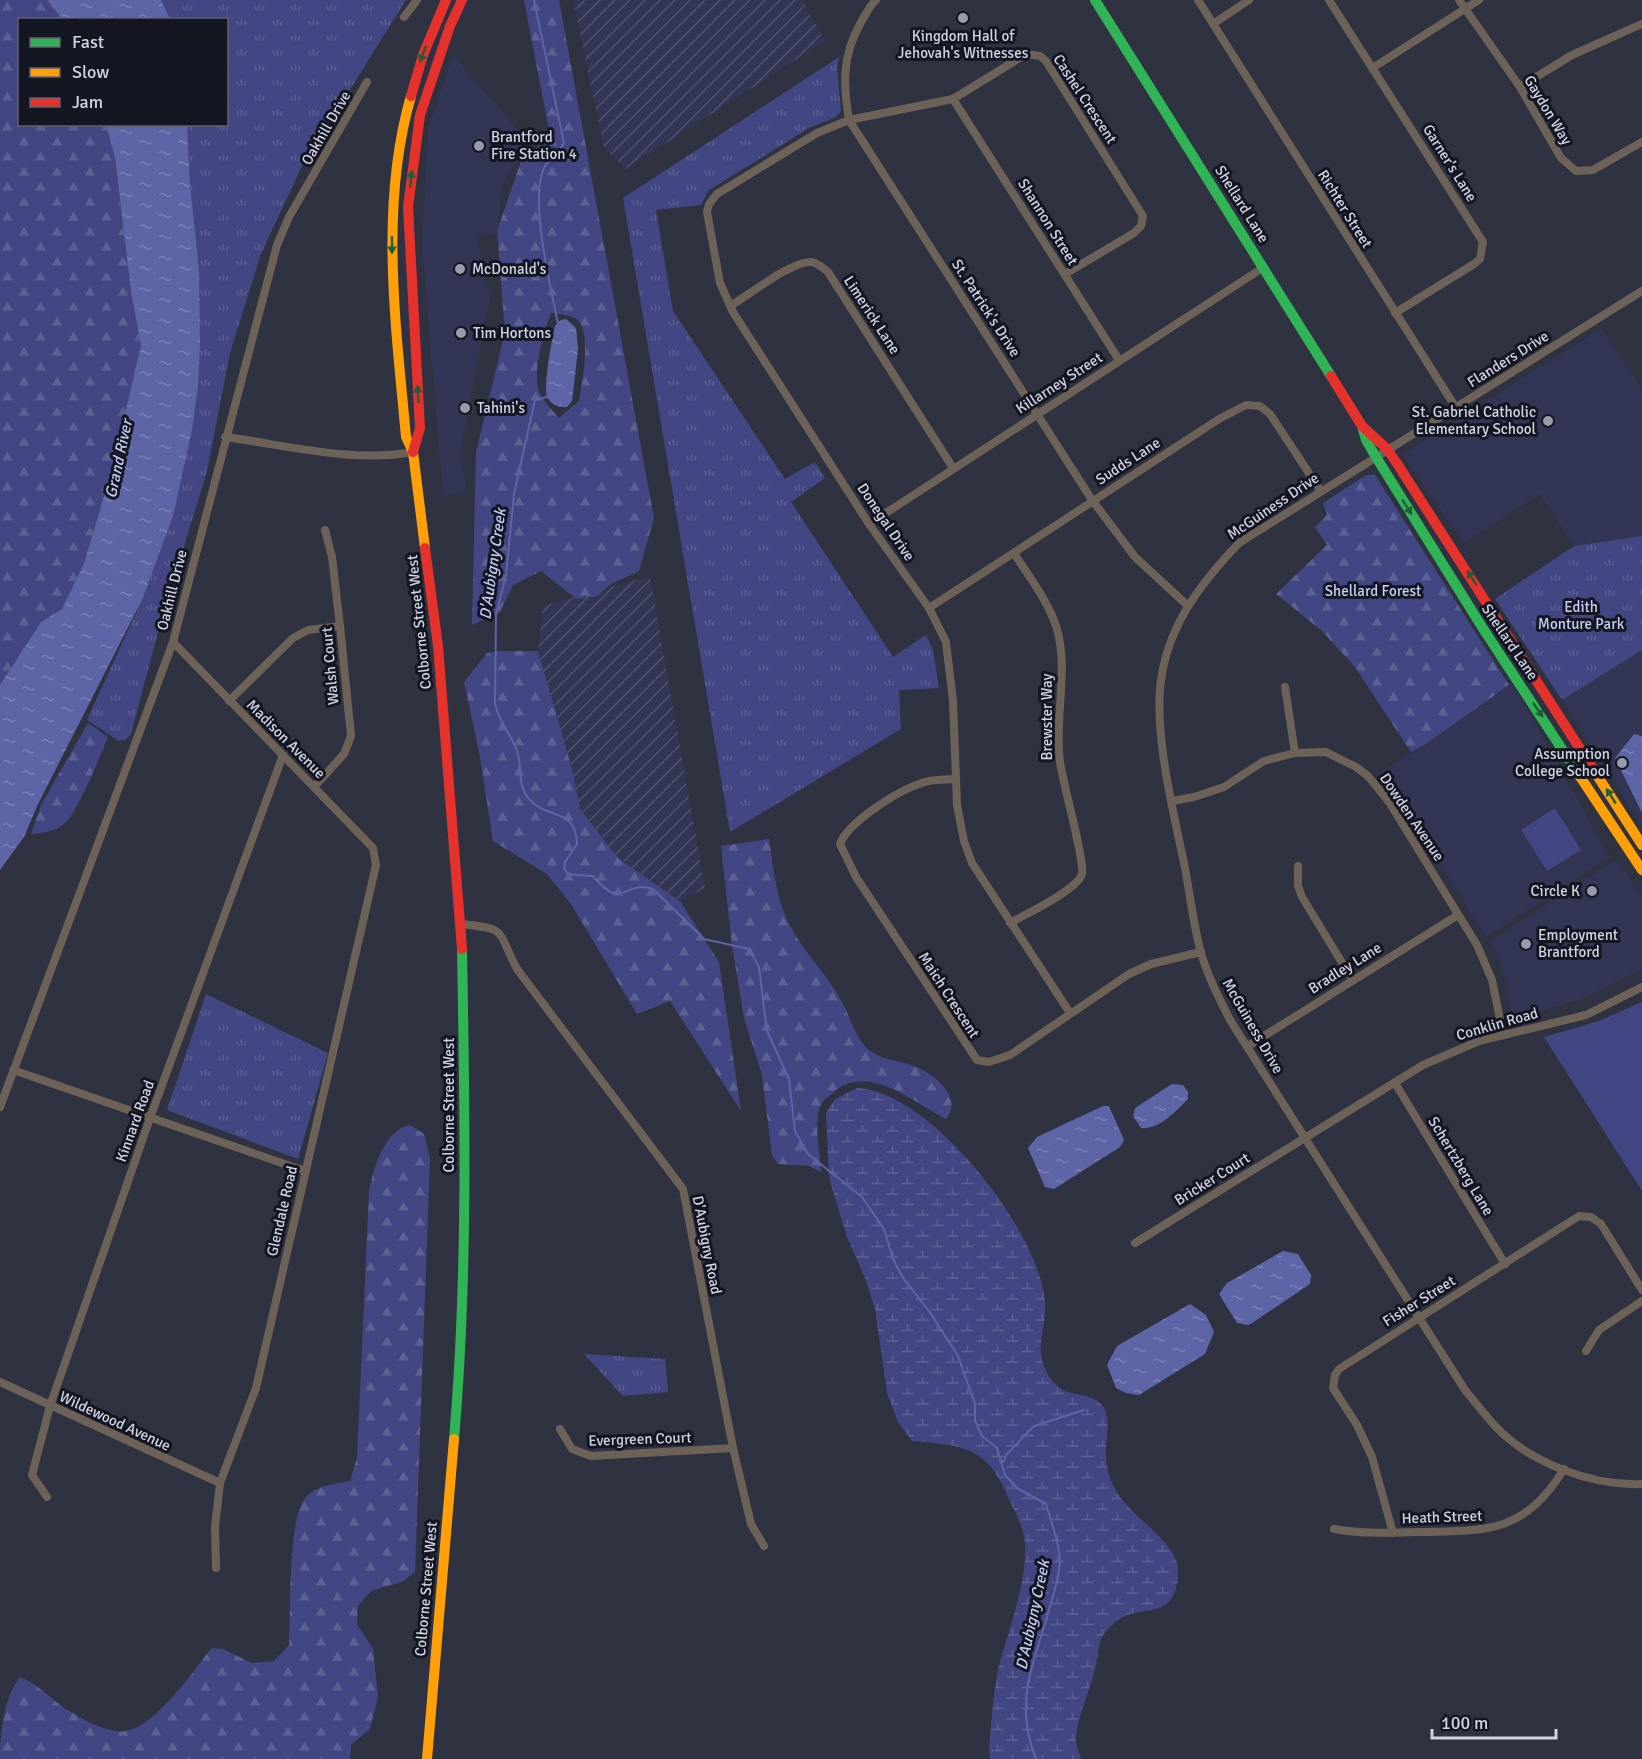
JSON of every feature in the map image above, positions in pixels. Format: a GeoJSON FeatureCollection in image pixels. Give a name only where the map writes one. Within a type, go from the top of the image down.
{"type":"FeatureCollection","features":[{"type":"Feature","properties":{"kind":"main road","name":"Colborne Street West"},"geometry":{"type":"LineString","coordinates":[[427,1759],[462,1348],[465,1113],[461,924],[438,646],[413,452],[405,437],[393,283],[392,229],[398,151],[408,100],[422,55],[446,0]]}},
{"type":"Feature","properties":{"kind":"main road","name":"Colborne Street West"},"geometry":{"type":"LineString","coordinates":[[413,452],[420,428],[408,207],[420,115],[450,26],[462,0]]}},
{"type":"Feature","properties":{"kind":"main road","name":"Shellard Lane"},"geometry":{"type":"LineString","coordinates":[[1095,0],[1264,267],[1362,426],[1366,440],[1376,457],[1482,627],[1642,870]]}},
{"type":"Feature","properties":{"kind":"main road","name":"Shellard Lane"},"geometry":{"type":"LineString","coordinates":[[1362,426],[1387,449],[1456,552],[1642,845]]}},
{"type":"Feature","properties":{"kind":"street"},"geometry":{"type":"LineString","coordinates":[[404,17],[417,0]]}},
{"type":"Feature","properties":{"kind":"street","name":"St. Patrick's Drive"},"geometry":{"type":"LineString","coordinates":[[876,0],[851,40],[844,65],[844,91],[849,120],[1092,500],[1135,557],[1187,605]]}},
{"type":"Feature","properties":{"kind":"street","name":"Richter Street"},"geometry":{"type":"LineString","coordinates":[[1198,0],[1456,408]]}},
{"type":"Feature","properties":{"kind":"street"},"geometry":{"type":"LineString","coordinates":[[1213,24],[1249,0]]}},
{"type":"Feature","properties":{"kind":"street","name":"Garner's Lane"},"geometry":{"type":"LineString","coordinates":[[1329,0],[1374,67],[1483,242],[1480,259],[1474,264],[1395,313]]}},
{"type":"Feature","properties":{"kind":"street","name":"Gaydon Way"},"geometry":{"type":"LineString","coordinates":[[1460,0],[1520,87],[1561,158],[1576,171],[1593,170],[1642,142]]}},
{"type":"Feature","properties":{"kind":"street"},"geometry":{"type":"LineString","coordinates":[[1374,67],[1479,0]]}},
{"type":"Feature","properties":{"kind":"street"},"geometry":{"type":"LineString","coordinates":[[1520,87],[1572,55],[1642,24]]}},
{"type":"Feature","properties":{"kind":"street","name":"Cashel Crescent"},"geometry":{"type":"LineString","coordinates":[[849,120],[953,99],[1026,54],[1040,56],[1046,61],[1143,216],[1138,230],[1065,274]]}},
{"type":"Feature","properties":{"kind":"street","name":"Oakhill Drive"},"geometry":{"type":"LineString","coordinates":[[0,1107],[173,642],[225,437],[278,245],[289,218],[367,82]]}},
{"type":"Feature","properties":{"kind":"street","name":"Shannon Street"},"geometry":{"type":"LineString","coordinates":[[953,99],[1119,360]]}},
{"type":"Feature","properties":{"kind":"street","name":"Donegal Drive"},"geometry":{"type":"LineString","coordinates":[[849,120],[807,138],[712,198],[707,212],[720,283],[730,306],[870,524],[929,608],[946,642],[951,665],[959,822],[972,863],[1070,1013]]}},
{"type":"Feature","properties":{"kind":"street","name":"Limerick Lane"},"geometry":{"type":"LineString","coordinates":[[730,306],[799,263],[814,262],[820,266],[828,272],[953,468]]}},
{"type":"Feature","properties":{"kind":"street","name":"Killarney Street"},"geometry":{"type":"LineString","coordinates":[[870,524],[1264,267]]}},
{"type":"Feature","properties":{"kind":"street","name":"Flanders Drive"},"geometry":{"type":"LineString","coordinates":[[1387,449],[1642,291]]}},
{"type":"Feature","properties":{"kind":"street","name":"Sudds Lane"},"geometry":{"type":"LineString","coordinates":[[929,608],[1092,500],[1219,419],[1246,405],[1260,406],[1270,414],[1320,490]]}},
{"type":"Feature","properties":{"kind":"street"},"geometry":{"type":"LineString","coordinates":[[225,437],[388,457],[413,452]]}},
{"type":"Feature","properties":{"kind":"street","name":"McGuiness Drive"},"geometry":{"type":"LineString","coordinates":[[1387,449],[1239,543],[1209,575],[1187,605],[1168,652],[1159,694],[1159,713],[1172,801],[1201,952],[1218,997],[1303,1137],[1420,1316],[1465,1390],[1495,1426],[1532,1454],[1564,1469],[1617,1483],[1642,1484]]}},
{"type":"Feature","properties":{"kind":"street","name":"Walsh Court"},"geometry":{"type":"LineString","coordinates":[[314,787],[345,754],[351,736],[332,556],[325,531]]}},
{"type":"Feature","properties":{"kind":"street","name":"Brewster Way"},"geometry":{"type":"LineString","coordinates":[[1010,923],[1070,887],[1081,876],[1083,863],[1059,761],[1061,658],[1056,627],[1046,604],[1014,553]]}},
{"type":"Feature","properties":{"kind":"street"},"geometry":{"type":"LineString","coordinates":[[229,700],[292,638],[308,630],[340,626]]}},
{"type":"Feature","properties":{"kind":"street","name":"Madison Avenue"},"geometry":{"type":"LineString","coordinates":[[173,642],[373,848],[375,858]]}},
{"type":"Feature","properties":{"kind":"street"},"geometry":{"type":"LineString","coordinates":[[1285,687],[1295,753]]}},
{"type":"Feature","properties":{"kind":"street","name":"Dowden Avenue"},"geometry":{"type":"LineString","coordinates":[[1172,801],[1224,788],[1264,761],[1295,753],[1326,752],[1340,758],[1368,777],[1395,812],[1486,963],[1503,1034]]}},
{"type":"Feature","properties":{"kind":"street","name":"Kinnard Road"},"geometry":{"type":"LineString","coordinates":[[47,1497],[32,1475],[50,1406],[150,1118],[283,755]]}},
{"type":"Feature","properties":{"kind":"street","name":"Maich Crescent"},"geometry":{"type":"LineString","coordinates":[[955,778],[931,781],[909,788],[847,829],[840,844],[845,858],[977,1060],[984,1063],[999,1060],[1129,974],[1151,964],[1201,952]]}},
{"type":"Feature","properties":{"kind":"street","name":"Glendale Road"},"geometry":{"type":"LineString","coordinates":[[216,1568],[215,1527],[220,1483],[256,1388],[374,876],[375,858]]}},
{"type":"Feature","properties":{"kind":"street"},"geometry":{"type":"LineString","coordinates":[[1298,866],[1298,886],[1302,897],[1352,979]]}},
{"type":"Feature","properties":{"kind":"street","name":"Bradley Lane"},"geometry":{"type":"LineString","coordinates":[[1248,1046],[1352,979],[1458,915]]}},
{"type":"Feature","properties":{"kind":"street","name":"D'Aubigny Road"},"geometry":{"type":"LineString","coordinates":[[461,924],[488,926],[501,934],[517,969],[683,1189],[733,1448],[751,1524],[764,1546]]}},
{"type":"Feature","properties":{"kind":"street","name":"Conklin Road"},"geometry":{"type":"LineString","coordinates":[[1303,1137],[1457,1048],[1503,1034],[1586,1015],[1642,987]]}},
{"type":"Feature","properties":{"kind":"street"},"geometry":{"type":"LineString","coordinates":[[13,1070],[305,1171]]}},
{"type":"Feature","properties":{"kind":"street","name":"Schertzberg Lane"},"geometry":{"type":"LineString","coordinates":[[1395,1083],[1505,1264]]}},
{"type":"Feature","properties":{"kind":"street","name":"Bricker Court"},"geometry":{"type":"LineString","coordinates":[[1135,1243],[1303,1137]]}},
{"type":"Feature","properties":{"kind":"street","name":"Fisher Street"},"geometry":{"type":"LineString","coordinates":[[1393,1533],[1372,1457],[1357,1425],[1336,1394],[1333,1381],[1339,1369],[1580,1216],[1592,1217],[1601,1224],[1642,1290]]}},
{"type":"Feature","properties":{"kind":"street"},"geometry":{"type":"LineString","coordinates":[[1586,1351],[1599,1330],[1642,1301]]}},
{"type":"Feature","properties":{"kind":"street","name":"Wildewood Avenue"},"geometry":{"type":"LineString","coordinates":[[0,1382],[220,1483]]}},
{"type":"Feature","properties":{"kind":"street","name":"Evergreen Court"},"geometry":{"type":"LineString","coordinates":[[560,1429],[572,1449],[591,1456],[733,1448]]}},
{"type":"Feature","properties":{"kind":"street","name":"Heath Street"},"geometry":{"type":"LineString","coordinates":[[1334,1529],[1393,1533],[1478,1531],[1501,1526],[1536,1506],[1550,1491],[1564,1469]]}},
{"type":"Feature","properties":{"kind":"shaded area"},"geometry":{"type":"Polygon","coordinates":[[[573,0],[802,0],[825,41],[626,169],[604,148],[573,0]]]}},
{"type":"Feature","properties":{"kind":"shaded area"},"geometry":{"type":"Polygon","coordinates":[[[453,54],[529,143],[502,185],[498,232],[477,236],[490,297],[460,456],[467,492],[443,497],[422,246],[428,130],[453,54]]]}},
{"type":"Feature","properties":{"kind":"shaded area","name":"St. Gabriel Catholic Elementary School"},"geometry":{"type":"Polygon","coordinates":[[[1601,328],[1642,388],[1642,536],[1574,546],[1540,494],[1464,543],[1402,455],[1601,328]]]}},
{"type":"Feature","properties":{"kind":"shaded area"},"geometry":{"type":"Polygon","coordinates":[[[650,576],[705,888],[680,901],[619,859],[580,809],[572,769],[538,651],[543,606],[650,576]]]}},
{"type":"Feature","properties":{"kind":"shaded area","name":"Assumption College School"},"geometry":{"type":"Polygon","coordinates":[[[1642,650],[1642,826],[1562,700],[1642,650]]]}},
{"type":"Feature","properties":{"kind":"shaded area"},"geometry":{"type":"Polygon","coordinates":[[[1512,683],[1610,857],[1486,937],[1381,771],[1425,745],[1512,683]]]}},
{"type":"Feature","properties":{"kind":"shaded area"},"geometry":{"type":"Polygon","coordinates":[[[1617,859],[1642,897],[1642,969],[1582,999],[1513,1019],[1502,967],[1490,941],[1617,859]]]}},
{"type":"Feature","properties":{"kind":"green space"},"geometry":{"type":"Polygon","coordinates":[[[0,0],[47,0],[61,18],[18,18],[18,126],[106,126],[115,158],[131,292],[141,346],[112,469],[84,563],[62,609],[41,622],[0,685],[0,0]]]}},
{"type":"Feature","properties":{"kind":"green space"},"geometry":{"type":"Polygon","coordinates":[[[161,0],[406,0],[301,168],[261,254],[230,353],[207,471],[158,632],[131,734],[125,740],[119,741],[87,720],[143,598],[173,516],[178,486],[190,184],[187,126],[228,126],[228,18],[170,18],[161,0]]]}},
{"type":"Feature","properties":{"kind":"green space"},"geometry":{"type":"Polygon","coordinates":[[[524,0],[559,0],[654,518],[639,571],[609,585],[598,596],[576,599],[541,571],[513,585],[500,612],[472,625],[476,452],[505,332],[497,231],[521,161],[550,136],[524,0]],[[551,313],[542,340],[537,383],[543,398],[559,418],[579,401],[585,343],[584,332],[575,318],[551,313]]]}},
{"type":"Feature","properties":{"kind":"green space"},"geometry":{"type":"Polygon","coordinates":[[[839,57],[837,68],[841,111],[836,117],[809,128],[709,190],[701,205],[656,210],[673,311],[785,479],[815,462],[825,478],[791,502],[893,657],[926,635],[933,650],[939,688],[899,690],[901,729],[730,832],[623,198],[839,57]]]}},
{"type":"Feature","properties":{"kind":"green space","name":"Shellard Forest"},"geometry":{"type":"Polygon","coordinates":[[[1366,475],[1375,475],[1509,685],[1426,744],[1411,752],[1355,667],[1322,631],[1276,594],[1327,545],[1315,527],[1327,515],[1323,503],[1366,475]]]}},
{"type":"Feature","properties":{"kind":"green space","name":"Edith Monture Park"},"geometry":{"type":"Polygon","coordinates":[[[1642,536],[1642,650],[1562,700],[1495,599],[1574,546],[1642,536]]]}},
{"type":"Feature","properties":{"kind":"green space"},"geometry":{"type":"Polygon","coordinates":[[[538,651],[572,769],[580,809],[619,859],[680,901],[719,962],[741,1111],[670,1001],[637,1014],[571,904],[547,874],[493,841],[480,757],[464,682],[487,653],[538,651]]]}},
{"type":"Feature","properties":{"kind":"green space"},"geometry":{"type":"Polygon","coordinates":[[[88,723],[108,737],[83,795],[71,816],[58,828],[31,834],[41,805],[88,723]]]}},
{"type":"Feature","properties":{"kind":"green space"},"geometry":{"type":"Polygon","coordinates":[[[1555,808],[1581,850],[1547,871],[1521,830],[1555,808]]]}},
{"type":"Feature","properties":{"kind":"green space"},"geometry":{"type":"Polygon","coordinates":[[[769,839],[777,887],[785,915],[797,938],[843,1004],[861,1041],[875,1054],[914,1066],[938,1080],[949,1095],[951,1103],[951,1111],[946,1119],[890,1088],[861,1081],[846,1084],[824,1100],[819,1110],[817,1128],[821,1172],[809,1166],[778,1164],[772,1155],[762,1075],[744,1018],[732,946],[721,846],[769,839]]]}},
{"type":"Feature","properties":{"kind":"green space"},"geometry":{"type":"Polygon","coordinates":[[[206,994],[328,1053],[298,1159],[167,1110],[206,994]]]}},
{"type":"Feature","properties":{"kind":"green space"},"geometry":{"type":"Polygon","coordinates":[[[1642,1002],[1642,1191],[1544,1037],[1599,1021],[1642,1002]]]}},
{"type":"Feature","properties":{"kind":"green space"},"geometry":{"type":"Polygon","coordinates":[[[857,1088],[886,1095],[917,1113],[948,1139],[977,1170],[1003,1204],[1024,1239],[1039,1273],[1045,1302],[1041,1354],[1047,1373],[1060,1388],[1093,1399],[1104,1408],[1108,1421],[1106,1463],[1113,1486],[1121,1499],[1161,1539],[1176,1559],[1178,1569],[1172,1598],[1165,1605],[1156,1609],[1125,1616],[1114,1623],[1101,1639],[1076,1737],[1081,1759],[990,1759],[989,1747],[995,1686],[1022,1584],[1024,1537],[1022,1527],[1001,1482],[983,1459],[960,1447],[912,1441],[898,1422],[887,1393],[875,1309],[865,1278],[847,1237],[829,1178],[826,1113],[835,1099],[857,1088]]]}},
{"type":"Feature","properties":{"kind":"green space"},"geometry":{"type":"Polygon","coordinates":[[[410,1125],[424,1134],[430,1158],[415,1572],[402,1582],[371,1591],[358,1606],[357,1624],[373,1649],[378,1697],[370,1729],[351,1745],[350,1759],[0,1759],[2,1727],[7,1705],[20,1677],[66,1709],[88,1721],[110,1730],[128,1730],[156,1714],[212,1648],[223,1649],[252,1663],[274,1661],[289,1645],[293,1543],[301,1506],[307,1496],[317,1489],[350,1481],[357,1458],[371,1183],[377,1162],[387,1142],[401,1128],[410,1125]]]}},
{"type":"Feature","properties":{"kind":"green space"},"geometry":{"type":"Polygon","coordinates":[[[584,1354],[665,1359],[668,1392],[623,1396],[584,1354]]]}},
{"type":"Feature","properties":{"kind":"water"},"geometry":{"type":"Polygon","coordinates":[[[47,0],[161,0],[170,18],[61,18],[47,0]]]}},
{"type":"Feature","properties":{"kind":"water","name":"Grand River"},"geometry":{"type":"Polygon","coordinates":[[[106,126],[187,126],[190,184],[199,271],[200,342],[198,385],[192,430],[173,516],[143,598],[38,804],[24,837],[0,870],[0,685],[41,622],[62,609],[84,563],[112,469],[141,346],[131,292],[115,158],[106,126]]]}},
{"type":"Feature","properties":{"kind":"water"},"geometry":{"type":"Polygon","coordinates":[[[566,319],[576,328],[578,349],[572,401],[564,407],[556,405],[547,397],[546,383],[555,326],[561,320],[566,319]]]}},
{"type":"Feature","properties":{"kind":"water"},"geometry":{"type":"Polygon","coordinates":[[[1634,734],[1642,736],[1642,813],[1615,758],[1634,734]]]}},
{"type":"Feature","properties":{"kind":"water"},"geometry":{"type":"Polygon","coordinates":[[[1172,1084],[1183,1085],[1188,1092],[1188,1099],[1161,1123],[1141,1128],[1133,1116],[1135,1108],[1172,1084]]]}},
{"type":"Feature","properties":{"kind":"water"},"geometry":{"type":"Polygon","coordinates":[[[1103,1106],[1109,1106],[1124,1140],[1120,1147],[1054,1189],[1045,1187],[1028,1148],[1037,1137],[1103,1106]]]}},
{"type":"Feature","properties":{"kind":"water"},"geometry":{"type":"Polygon","coordinates":[[[1283,1251],[1298,1254],[1311,1275],[1310,1284],[1249,1325],[1237,1323],[1219,1294],[1227,1283],[1283,1251]]]}},
{"type":"Feature","properties":{"kind":"water"},"geometry":{"type":"Polygon","coordinates":[[[1190,1304],[1206,1315],[1214,1332],[1205,1354],[1139,1395],[1126,1393],[1116,1388],[1107,1365],[1117,1346],[1190,1304]]]}},
{"type":"Feature","properties":{"kind":"waterway","name":"D'Aubigny Creek"},"geometry":{"type":"LineString","coordinates":[[534,0],[564,143],[544,168],[540,182],[539,201],[543,244],[558,324]]}},
{"type":"Feature","properties":{"kind":"waterway","name":"D'Aubigny Creek"},"geometry":{"type":"LineString","coordinates":[[547,397],[535,400],[514,494],[506,575],[496,615],[495,704],[499,717],[517,751],[523,788],[530,800],[537,806],[572,824],[577,844],[565,862],[564,868],[568,874],[593,876],[603,887],[618,894],[635,888],[653,889],[704,939],[749,949],[759,967],[767,1031],[789,1079],[795,1131],[808,1154],[862,1197],[884,1229],[893,1259],[903,1278],[929,1311],[958,1356],[975,1404],[975,1421],[982,1436],[997,1448],[1005,1475],[1017,1488],[1046,1504],[1057,1540],[1060,1562],[1055,1588],[1033,1662],[1026,1699],[1029,1738],[1036,1759]]}},
{"type":"Feature","properties":{"kind":"waterway"},"geometry":{"type":"LineString","coordinates":[[1000,1462],[1004,1461],[1006,1455],[1034,1426],[1084,1410]]}},
{"type":"Feature","properties":{"kind":"traffic: fast"},"geometry":{"type":"LineString","coordinates":[[1095,0],[1331,376]]}},
{"type":"Feature","properties":{"kind":"traffic: fast"},"geometry":{"type":"LineString","coordinates":[[1362,426],[1366,440],[1376,457],[1482,627],[1579,775]]}},
{"type":"Feature","properties":{"kind":"traffic: fast"},"geometry":{"type":"LineString","coordinates":[[454,1439],[462,1317],[464,1133],[462,949]]}},
{"type":"Feature","properties":{"kind":"traffic: slow"},"geometry":{"type":"LineString","coordinates":[[411,96],[401,138],[395,180],[393,266],[406,437],[413,452],[425,548]]}},
{"type":"Feature","properties":{"kind":"traffic: slow"},"geometry":{"type":"LineString","coordinates":[[1593,769],[1642,845]]}},
{"type":"Feature","properties":{"kind":"traffic: slow"},"geometry":{"type":"LineString","coordinates":[[1579,775],[1642,870]]}},
{"type":"Feature","properties":{"kind":"traffic: slow"},"geometry":{"type":"LineString","coordinates":[[427,1759],[454,1439]]}},
{"type":"Feature","properties":{"kind":"traffic: jam"},"geometry":{"type":"LineString","coordinates":[[411,96],[423,55],[446,0]]}},
{"type":"Feature","properties":{"kind":"traffic: jam"},"geometry":{"type":"LineString","coordinates":[[413,452],[420,428],[408,207],[420,115],[450,26],[462,0]]}},
{"type":"Feature","properties":{"kind":"traffic: jam"},"geometry":{"type":"LineString","coordinates":[[1331,376],[1362,426],[1387,449],[1398,465],[1593,769]]}},
{"type":"Feature","properties":{"kind":"traffic: jam"},"geometry":{"type":"LineString","coordinates":[[425,548],[438,646],[462,949]]}},
{"type":"Feature","properties":{"kind":"place","name":"Kingdom Hall of Jehovah's Witnesses"},"geometry":{"type":"Point","coordinates":[963,18]}},
{"type":"Feature","properties":{"kind":"place","name":"Brantford Fire Station 4"},"geometry":{"type":"Point","coordinates":[479,146]}},
{"type":"Feature","properties":{"kind":"place","name":"McDonald's"},"geometry":{"type":"Point","coordinates":[460,269]}},
{"type":"Feature","properties":{"kind":"place","name":"Tim Hortons"},"geometry":{"type":"Point","coordinates":[461,333]}},
{"type":"Feature","properties":{"kind":"place","name":"Tahini's"},"geometry":{"type":"Point","coordinates":[465,408]}},
{"type":"Feature","properties":{"kind":"place","name":"St. Gabriel Catholic Elementary School"},"geometry":{"type":"Point","coordinates":[1548,421]}},
{"type":"Feature","properties":{"kind":"place","name":"Assumption College School"},"geometry":{"type":"Point","coordinates":[1622,763]}},
{"type":"Feature","properties":{"kind":"place","name":"Circle K"},"geometry":{"type":"Point","coordinates":[1592,891]}},
{"type":"Feature","properties":{"kind":"place","name":"Employment Brantford"},"geometry":{"type":"Point","coordinates":[1526,944]}}]}
